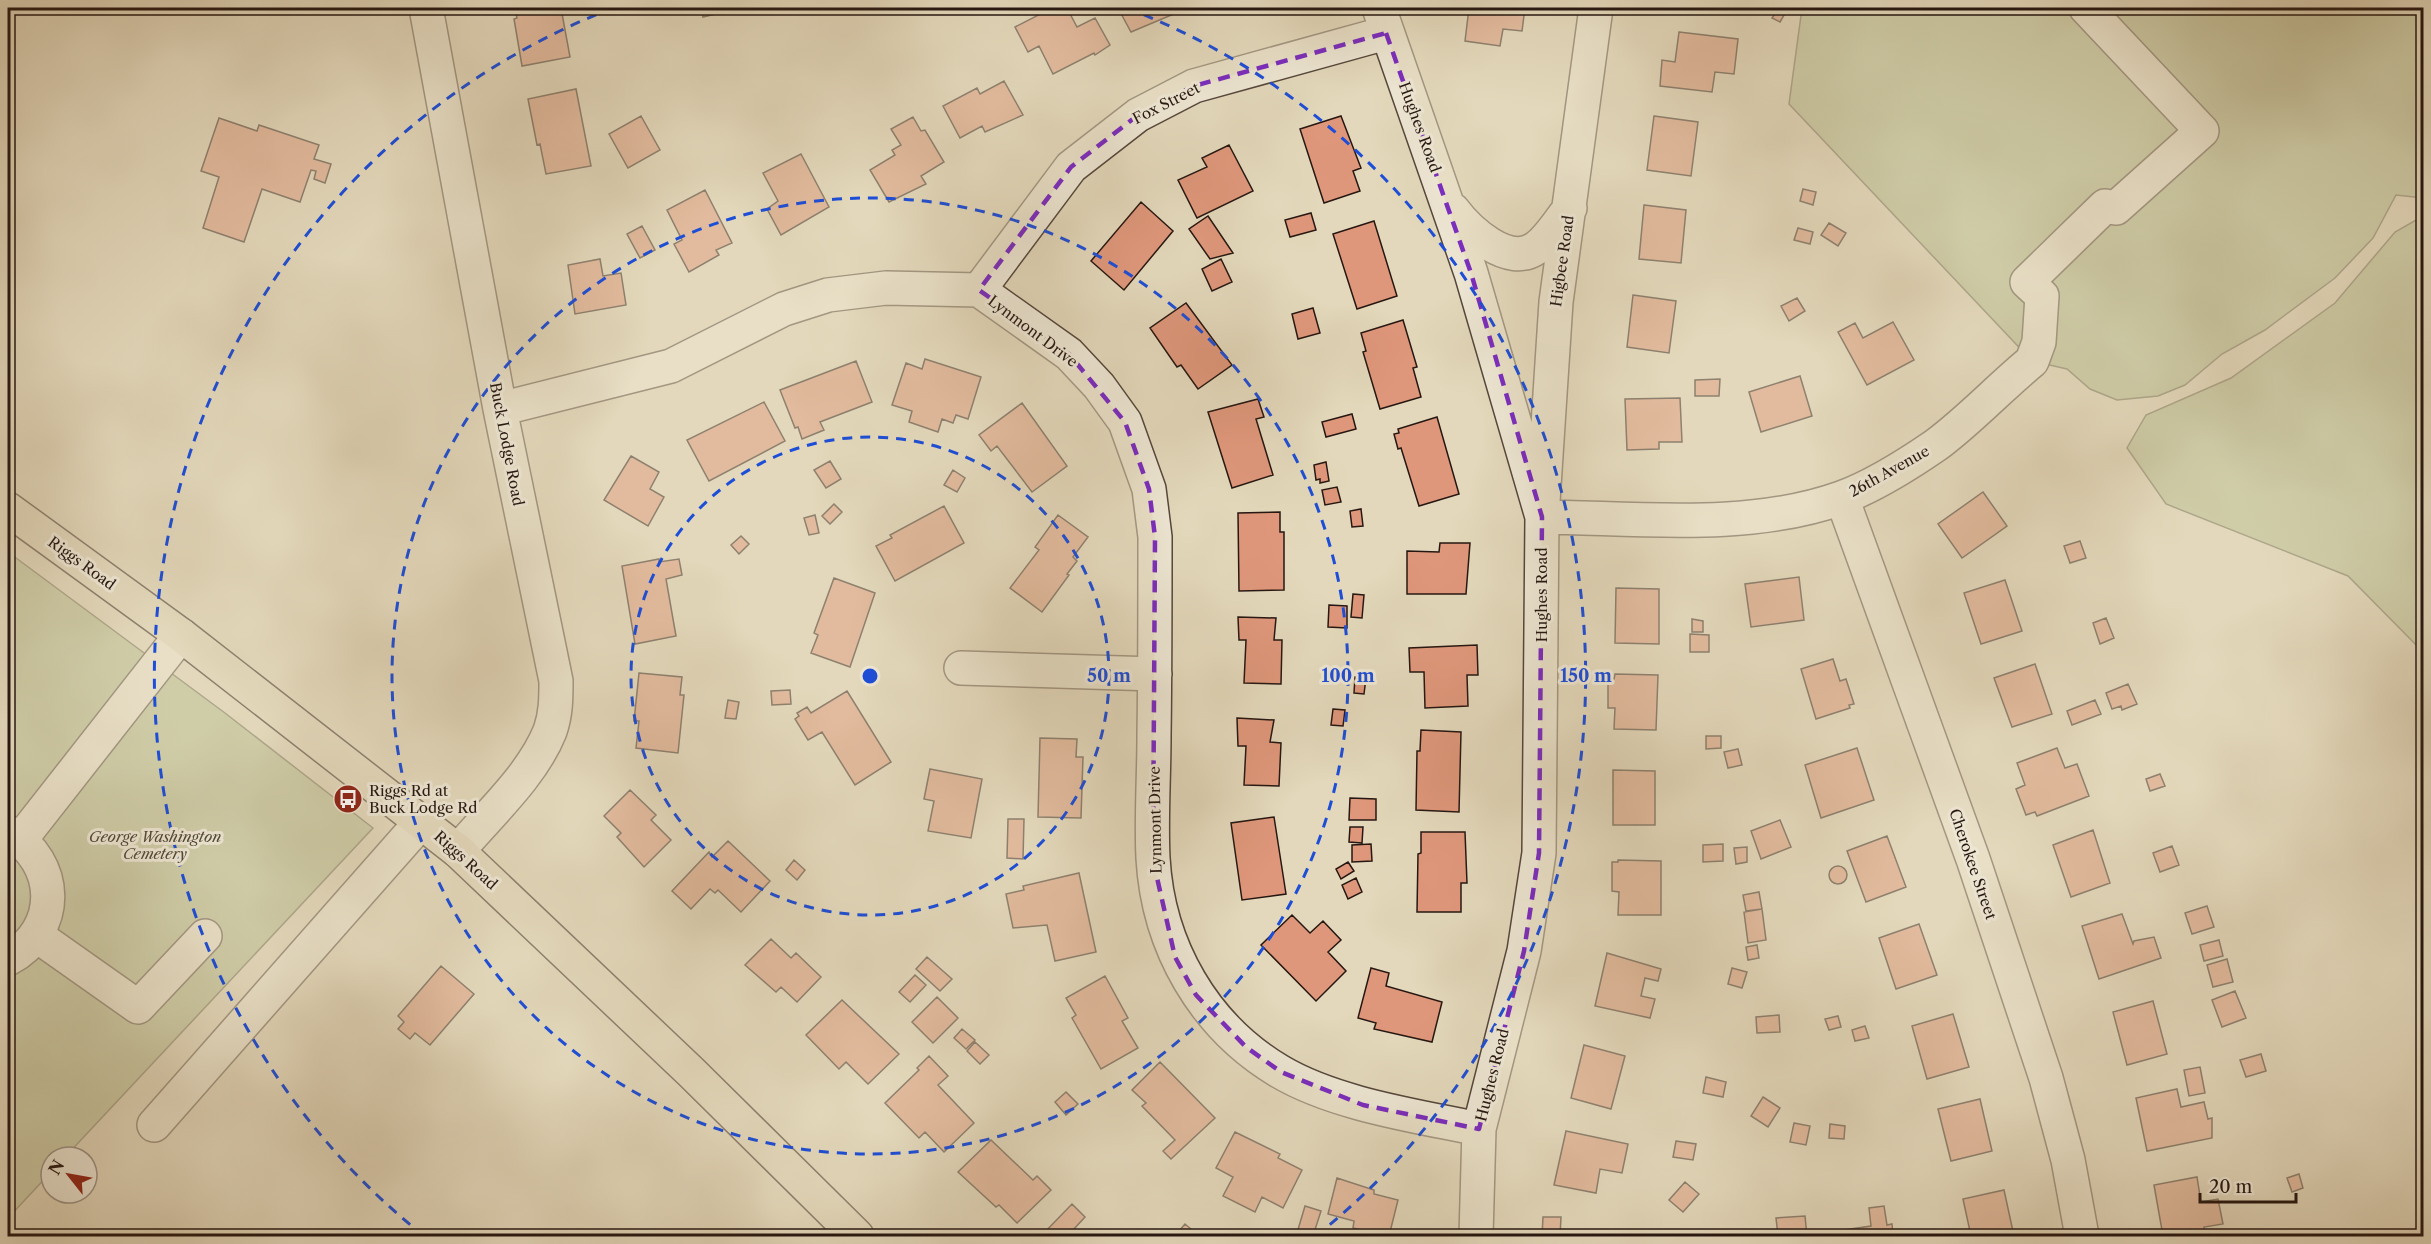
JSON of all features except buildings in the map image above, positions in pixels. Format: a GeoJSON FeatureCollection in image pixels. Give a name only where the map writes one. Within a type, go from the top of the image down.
{"type":"FeatureCollection","features":[{"type":"Feature","properties":{"kind":"main road","name":"Riggs Road"},"geometry":{"type":"LineString","coordinates":[[8,509],[181,635],[458,851],[691,1072],[857,1236]]}},
{"type":"Feature","properties":{"kind":"street","name":"Buck Lodge Road"},"geometry":{"type":"LineString","coordinates":[[426,8],[500,409],[556,681],[556,709],[550,731],[526,770],[458,851]]}},
{"type":"Feature","properties":{"kind":"street","name":"Higbee Road"},"geometry":{"type":"LineString","coordinates":[[1542,517],[1556,302],[1596,8]]}},
{"type":"Feature","properties":{"kind":"street","name":"26th Avenue"},"geometry":{"type":"LineString","coordinates":[[1542,517],[1730,519],[1797,510],[1842,498],[1889,475],[1937,444],[2032,361],[2039,342],[2042,296],[2026,282],[2105,206],[2116,208],[2202,131],[2086,8]]}},
{"type":"Feature","properties":{"kind":"street","name":"Hughes Road"},"geometry":{"type":"LineString","coordinates":[[1383,20],[1472,273],[1542,517],[1539,853],[1524,951],[1479,1129],[1476,1236]]}},
{"type":"Feature","properties":{"kind":"street","name":"Fox Street"},"geometry":{"type":"LineString","coordinates":[[979,290],[1071,167],[1138,114],[1194,86],[1383,20]]}},
{"type":"Feature","properties":{"kind":"street"},"geometry":{"type":"LineString","coordinates":[[1447,204],[1468,229],[1492,246],[1519,252],[1535,249],[1570,208]]}},
{"type":"Feature","properties":{"kind":"street","name":"Lynmont Drive"},"geometry":{"type":"LineString","coordinates":[[500,409],[671,366],[784,309],[828,295],[886,288],[979,290],[1069,354],[1099,386],[1125,422],[1149,489],[1155,537],[1153,860],[1163,918],[1175,957],[1196,995],[1245,1047],[1281,1072],[1363,1105],[1479,1129]]}},
{"type":"Feature","properties":{"kind":"street","name":"Cherokee Street"},"geometry":{"type":"LineString","coordinates":[[1842,498],[1973,859],[2046,1078],[2068,1160],[2082,1236]]}},
{"type":"Feature","properties":{"kind":"street"},"geometry":{"type":"LineString","coordinates":[[8,959],[24,948],[36,935],[44,919],[48,902],[47,884],[42,867],[14,836],[181,635]]}},
{"type":"Feature","properties":{"kind":"street"},"geometry":{"type":"LineString","coordinates":[[962,668],[1155,674]]}},
{"type":"Feature","properties":{"kind":"street"},"geometry":{"type":"LineString","coordinates":[[154,1125],[422,821]]}},
{"type":"Feature","properties":{"kind":"street"},"geometry":{"type":"LineString","coordinates":[[36,935],[138,1007],[205,936]]}},
{"type":"Feature","properties":{"kind":"highlighted area"},"geometry":{"type":"Polygon","coordinates":[[[1386,33],[1471,273],[1542,517],[1539,853],[1524,951],[1479,1129],[1363,1105],[1281,1072],[1246,1047],[1196,995],[1175,957],[1153,860],[1155,537],[1149,489],[1125,422],[1069,354],[979,290],[1071,167],[1138,115],[1194,86],[1386,33]]]}},
{"type":"Feature","properties":{"kind":"green space"},"geometry":{"type":"Polygon","coordinates":[[[1802,8],[2423,8],[2423,198],[2396,195],[2373,238],[2335,278],[2265,330],[2222,354],[2185,385],[2158,396],[2117,400],[2090,389],[2067,369],[2032,361],[1789,104],[1802,8]]]}},
{"type":"Feature","properties":{"kind":"green space"},"geometry":{"type":"Polygon","coordinates":[[[2416,220],[2424,222],[2423,652],[2348,576],[2166,504],[2127,448],[2146,415],[2231,378],[2335,303],[2395,232],[2416,220]]]}},
{"type":"Feature","properties":{"kind":"green space","name":"George Washington Cemetery"},"geometry":{"type":"Polygon","coordinates":[[[8,552],[225,713],[373,828],[76,1145],[39,1145],[39,1185],[8,1218],[8,552]]]}},
{"type":"Feature","properties":{"kind":"place","name":"Riggs Rd at Buck Lodge Rd"},"geometry":{"type":"Point","coordinates":[348,799]}}]}
